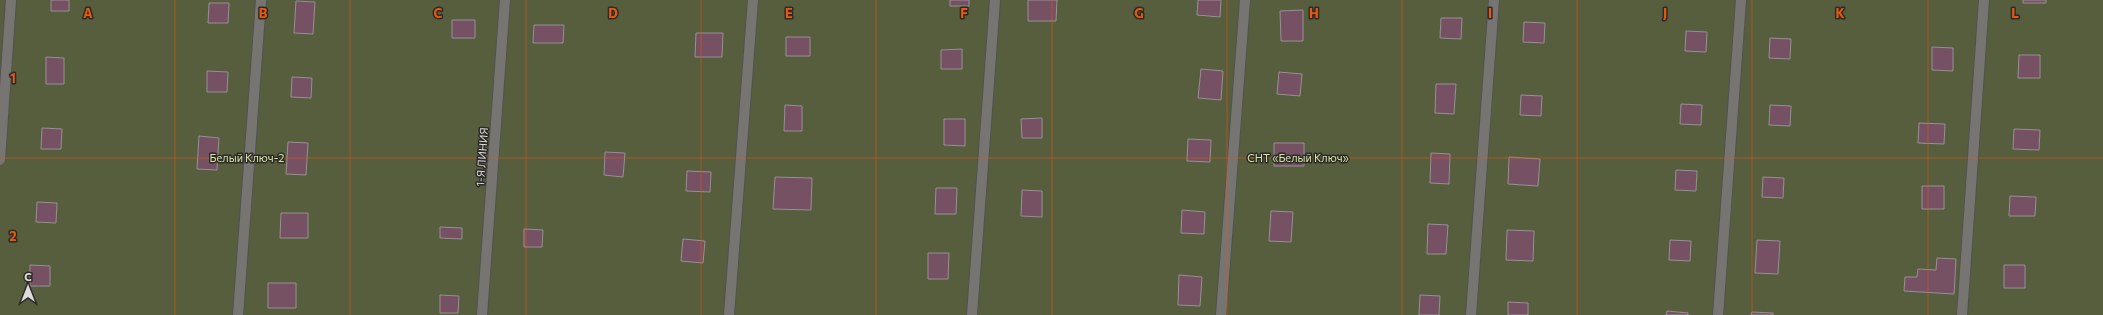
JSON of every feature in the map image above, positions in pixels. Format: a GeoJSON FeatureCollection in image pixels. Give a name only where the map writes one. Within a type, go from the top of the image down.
{"type":"FeatureCollection","features":[{"type":"Feature","properties":{"kind":"street"},"geometry":{"type":"LineString","coordinates":[[0,160],[11,0]]}},
{"type":"Feature","properties":{"kind":"street"},"geometry":{"type":"LineString","coordinates":[[238,315],[261,0]]}},
{"type":"Feature","properties":{"kind":"street","name":"1-Я ЛИНИЯ"},"geometry":{"type":"LineString","coordinates":[[482,315],[505,0]]}},
{"type":"Feature","properties":{"kind":"street"},"geometry":{"type":"LineString","coordinates":[[729,315],[753,0]]}},
{"type":"Feature","properties":{"kind":"street"},"geometry":{"type":"LineString","coordinates":[[972,315],[995,0]]}},
{"type":"Feature","properties":{"kind":"street"},"geometry":{"type":"LineString","coordinates":[[1221,315],[1245,0]]}},
{"type":"Feature","properties":{"kind":"street"},"geometry":{"type":"LineString","coordinates":[[1471,315],[1494,0]]}},
{"type":"Feature","properties":{"kind":"street"},"geometry":{"type":"LineString","coordinates":[[1718,315],[1741,0]]}},
{"type":"Feature","properties":{"kind":"street"},"geometry":{"type":"LineString","coordinates":[[1962,315],[1984,0]]}},
{"type":"Feature","properties":{"kind":"green space","name":"СНТ «Белый Ключ»"},"geometry":{"type":"Polygon","coordinates":[[[0,0],[2103,0],[2103,315],[0,315],[0,0]]]}},
{"type":"Feature","properties":{"kind":"building"},"geometry":{"type":"Polygon","coordinates":[[[51,0],[69,0],[69,11],[51,11],[51,0]]]}},
{"type":"Feature","properties":{"kind":"building"},"geometry":{"type":"Polygon","coordinates":[[[950,0],[969,0],[969,6],[950,6],[950,0]]]}},
{"type":"Feature","properties":{"kind":"building"},"geometry":{"type":"Polygon","coordinates":[[[1028,0],[1057,0],[1056,21],[1028,21],[1028,0]]]}},
{"type":"Feature","properties":{"kind":"building"},"geometry":{"type":"Polygon","coordinates":[[[1198,0],[1221,0],[1220,17],[1197,15],[1198,0]]]}},
{"type":"Feature","properties":{"kind":"building"},"geometry":{"type":"Polygon","coordinates":[[[2023,0],[2046,0],[2046,3],[2023,3],[2023,0]]]}},
{"type":"Feature","properties":{"kind":"building"},"geometry":{"type":"Polygon","coordinates":[[[296,1],[315,2],[313,34],[294,33],[296,1]]]}},
{"type":"Feature","properties":{"kind":"building"},"geometry":{"type":"Polygon","coordinates":[[[209,3],[229,3],[228,23],[208,23],[209,3]]]}},
{"type":"Feature","properties":{"kind":"building"},"geometry":{"type":"Polygon","coordinates":[[[1303,10],[1303,41],[1281,41],[1280,11],[1303,10]]]}},
{"type":"Feature","properties":{"kind":"building"},"geometry":{"type":"Polygon","coordinates":[[[1441,18],[1462,18],[1461,39],[1440,38],[1441,18]]]}},
{"type":"Feature","properties":{"kind":"building"},"geometry":{"type":"Polygon","coordinates":[[[452,20],[475,20],[475,38],[452,38],[452,20]]]}},
{"type":"Feature","properties":{"kind":"building"},"geometry":{"type":"Polygon","coordinates":[[[1524,22],[1545,23],[1544,43],[1523,42],[1524,22]]]}},
{"type":"Feature","properties":{"kind":"building"},"geometry":{"type":"Polygon","coordinates":[[[534,25],[564,25],[563,43],[533,43],[534,25]]]}},
{"type":"Feature","properties":{"kind":"building"},"geometry":{"type":"Polygon","coordinates":[[[1686,31],[1707,32],[1706,52],[1685,51],[1686,31]]]}},
{"type":"Feature","properties":{"kind":"building"},"geometry":{"type":"Polygon","coordinates":[[[696,33],[723,33],[722,57],[695,57],[696,33]]]}},
{"type":"Feature","properties":{"kind":"building"},"geometry":{"type":"Polygon","coordinates":[[[786,37],[810,37],[810,56],[786,56],[786,37]]]}},
{"type":"Feature","properties":{"kind":"building"},"geometry":{"type":"Polygon","coordinates":[[[1770,38],[1791,39],[1790,59],[1769,58],[1770,38]]]}},
{"type":"Feature","properties":{"kind":"building"},"geometry":{"type":"Polygon","coordinates":[[[1932,47],[1953,48],[1953,71],[1932,70],[1932,47]]]}},
{"type":"Feature","properties":{"kind":"building"},"geometry":{"type":"Polygon","coordinates":[[[962,49],[962,69],[941,69],[941,50],[962,49]]]}},
{"type":"Feature","properties":{"kind":"building"},"geometry":{"type":"Polygon","coordinates":[[[2019,55],[2040,55],[2040,78],[2018,78],[2019,55]]]}},
{"type":"Feature","properties":{"kind":"building"},"geometry":{"type":"Polygon","coordinates":[[[46,57],[64,58],[64,84],[46,84],[46,57]]]}},
{"type":"Feature","properties":{"kind":"building"},"geometry":{"type":"Polygon","coordinates":[[[1201,69],[1223,71],[1221,100],[1198,98],[1201,69]]]}},
{"type":"Feature","properties":{"kind":"building"},"geometry":{"type":"Polygon","coordinates":[[[207,71],[228,72],[227,92],[207,92],[207,71]]]}},
{"type":"Feature","properties":{"kind":"building"},"geometry":{"type":"Polygon","coordinates":[[[1279,72],[1302,74],[1300,96],[1277,94],[1279,72]]]}},
{"type":"Feature","properties":{"kind":"building"},"geometry":{"type":"Polygon","coordinates":[[[292,77],[312,78],[311,98],[291,97],[292,77]]]}},
{"type":"Feature","properties":{"kind":"building"},"geometry":{"type":"Polygon","coordinates":[[[1436,84],[1456,84],[1454,114],[1435,113],[1436,84]]]}},
{"type":"Feature","properties":{"kind":"building"},"geometry":{"type":"Polygon","coordinates":[[[1521,95],[1542,96],[1541,116],[1520,115],[1521,95]]]}},
{"type":"Feature","properties":{"kind":"building"},"geometry":{"type":"Polygon","coordinates":[[[1681,104],[1702,105],[1701,125],[1680,124],[1681,104]]]}},
{"type":"Feature","properties":{"kind":"building"},"geometry":{"type":"Polygon","coordinates":[[[785,105],[802,106],[802,131],[784,131],[785,105]]]}},
{"type":"Feature","properties":{"kind":"building"},"geometry":{"type":"Polygon","coordinates":[[[1770,105],[1791,106],[1790,126],[1769,125],[1770,105]]]}},
{"type":"Feature","properties":{"kind":"building"},"geometry":{"type":"Polygon","coordinates":[[[1042,118],[1042,138],[1022,138],[1021,119],[1042,118]]]}},
{"type":"Feature","properties":{"kind":"building"},"geometry":{"type":"Polygon","coordinates":[[[944,119],[965,119],[965,146],[944,145],[944,119]]]}},
{"type":"Feature","properties":{"kind":"building"},"geometry":{"type":"Polygon","coordinates":[[[1919,123],[1945,124],[1944,144],[1918,143],[1919,123]]]}},
{"type":"Feature","properties":{"kind":"building"},"geometry":{"type":"Polygon","coordinates":[[[42,128],[62,129],[61,149],[41,149],[42,128]]]}},
{"type":"Feature","properties":{"kind":"building"},"geometry":{"type":"Polygon","coordinates":[[[2014,129],[2040,130],[2039,150],[2013,149],[2014,129]]]}},
{"type":"Feature","properties":{"kind":"building"},"geometry":{"type":"Polygon","coordinates":[[[199,136],[219,138],[217,170],[197,169],[199,136]]]}},
{"type":"Feature","properties":{"kind":"building"},"geometry":{"type":"Polygon","coordinates":[[[1188,139],[1211,140],[1210,162],[1187,161],[1188,139]]]}},
{"type":"Feature","properties":{"kind":"building"},"geometry":{"type":"Polygon","coordinates":[[[288,142],[308,143],[306,175],[286,174],[288,142]]]}},
{"type":"Feature","properties":{"kind":"building"},"geometry":{"type":"Polygon","coordinates":[[[1274,143],[1304,143],[1304,166],[1274,166],[1274,143]]]}},
{"type":"Feature","properties":{"kind":"building"},"geometry":{"type":"Polygon","coordinates":[[[605,152],[625,153],[623,177],[604,175],[605,152]]]}},
{"type":"Feature","properties":{"kind":"building"},"geometry":{"type":"Polygon","coordinates":[[[1431,153],[1450,154],[1449,184],[1430,183],[1431,153]]]}},
{"type":"Feature","properties":{"kind":"building"},"geometry":{"type":"Polygon","coordinates":[[[1509,157],[1540,159],[1538,186],[1508,184],[1509,157]]]}},
{"type":"Feature","properties":{"kind":"building"},"geometry":{"type":"Polygon","coordinates":[[[1676,170],[1697,171],[1696,191],[1675,190],[1676,170]]]}},
{"type":"Feature","properties":{"kind":"building"},"geometry":{"type":"Polygon","coordinates":[[[687,171],[711,172],[710,192],[686,191],[687,171]]]}},
{"type":"Feature","properties":{"kind":"building"},"geometry":{"type":"Polygon","coordinates":[[[775,177],[812,178],[811,210],[773,209],[775,177]]]}},
{"type":"Feature","properties":{"kind":"building"},"geometry":{"type":"Polygon","coordinates":[[[1763,177],[1784,178],[1783,198],[1762,197],[1763,177]]]}},
{"type":"Feature","properties":{"kind":"building"},"geometry":{"type":"Polygon","coordinates":[[[1922,186],[1944,186],[1944,209],[1922,209],[1922,186]]]}},
{"type":"Feature","properties":{"kind":"building"},"geometry":{"type":"Polygon","coordinates":[[[936,188],[957,188],[956,214],[935,214],[936,188]]]}},
{"type":"Feature","properties":{"kind":"building"},"geometry":{"type":"Polygon","coordinates":[[[1022,190],[1042,191],[1042,217],[1021,216],[1022,190]]]}},
{"type":"Feature","properties":{"kind":"building"},"geometry":{"type":"Polygon","coordinates":[[[2010,196],[2036,197],[2035,216],[2009,216],[2010,196]]]}},
{"type":"Feature","properties":{"kind":"building"},"geometry":{"type":"Polygon","coordinates":[[[37,202],[57,203],[56,223],[36,222],[37,202]]]}},
{"type":"Feature","properties":{"kind":"building"},"geometry":{"type":"Polygon","coordinates":[[[1182,210],[1205,212],[1204,234],[1181,233],[1182,210]]]}},
{"type":"Feature","properties":{"kind":"building"},"geometry":{"type":"Polygon","coordinates":[[[1271,211],[1293,212],[1291,242],[1269,241],[1271,211]]]}},
{"type":"Feature","properties":{"kind":"building"},"geometry":{"type":"Polygon","coordinates":[[[281,213],[308,213],[308,238],[280,238],[281,213]]]}},
{"type":"Feature","properties":{"kind":"building"},"geometry":{"type":"Polygon","coordinates":[[[1428,224],[1448,225],[1446,254],[1427,254],[1428,224]]]}},
{"type":"Feature","properties":{"kind":"building"},"geometry":{"type":"Polygon","coordinates":[[[440,227],[462,228],[462,239],[440,238],[440,227]]]}},
{"type":"Feature","properties":{"kind":"building"},"geometry":{"type":"Polygon","coordinates":[[[524,229],[543,230],[542,247],[524,247],[524,229]]]}},
{"type":"Feature","properties":{"kind":"building"},"geometry":{"type":"Polygon","coordinates":[[[1507,230],[1534,231],[1533,261],[1506,260],[1507,230]]]}},
{"type":"Feature","properties":{"kind":"building"},"geometry":{"type":"Polygon","coordinates":[[[683,239],[705,241],[703,263],[681,261],[683,239]]]}},
{"type":"Feature","properties":{"kind":"building"},"geometry":{"type":"Polygon","coordinates":[[[1670,240],[1691,241],[1690,261],[1669,260],[1670,240]]]}},
{"type":"Feature","properties":{"kind":"building"},"geometry":{"type":"Polygon","coordinates":[[[1757,240],[1780,241],[1778,274],[1755,273],[1757,240]]]}},
{"type":"Feature","properties":{"kind":"building"},"geometry":{"type":"Polygon","coordinates":[[[928,253],[949,253],[948,279],[928,279],[928,253]]]}},
{"type":"Feature","properties":{"kind":"building"},"geometry":{"type":"Polygon","coordinates":[[[1937,258],[1956,259],[1954,294],[1904,291],[1905,277],[1917,277],[1918,269],[1936,270],[1937,258]]]}},
{"type":"Feature","properties":{"kind":"building"},"geometry":{"type":"Polygon","coordinates":[[[30,265],[50,266],[50,286],[30,286],[30,265]]]}},
{"type":"Feature","properties":{"kind":"building"},"geometry":{"type":"Polygon","coordinates":[[[2004,265],[2025,265],[2025,288],[2004,288],[2004,265]]]}},
{"type":"Feature","properties":{"kind":"building"},"geometry":{"type":"Polygon","coordinates":[[[1179,275],[1202,277],[1200,306],[1178,305],[1179,275]]]}},
{"type":"Feature","properties":{"kind":"building"},"geometry":{"type":"Polygon","coordinates":[[[268,283],[296,283],[296,308],[268,308],[268,283]]]}},
{"type":"Feature","properties":{"kind":"building"},"geometry":{"type":"Polygon","coordinates":[[[440,295],[459,296],[458,313],[440,313],[440,295]]]}},
{"type":"Feature","properties":{"kind":"building"},"geometry":{"type":"Polygon","coordinates":[[[1420,295],[1440,296],[1439,315],[1419,315],[1420,295]]]}},
{"type":"Feature","properties":{"kind":"building"},"geometry":{"type":"Polygon","coordinates":[[[1508,302],[1528,303],[1528,315],[1508,315],[1508,302]]]}},
{"type":"Feature","properties":{"kind":"building"},"geometry":{"type":"Polygon","coordinates":[[[1667,311],[1688,313],[1688,315],[1666,315],[1667,311]]]}},
{"type":"Feature","properties":{"kind":"building"},"geometry":{"type":"Polygon","coordinates":[[[1752,312],[1773,313],[1773,315],[1751,315],[1752,312]]]}},
{"type":"Feature","properties":{"kind":"park label","name":"Белый Ключ-2"},"geometry":{"type":"Point","coordinates":[247,158]}}]}
